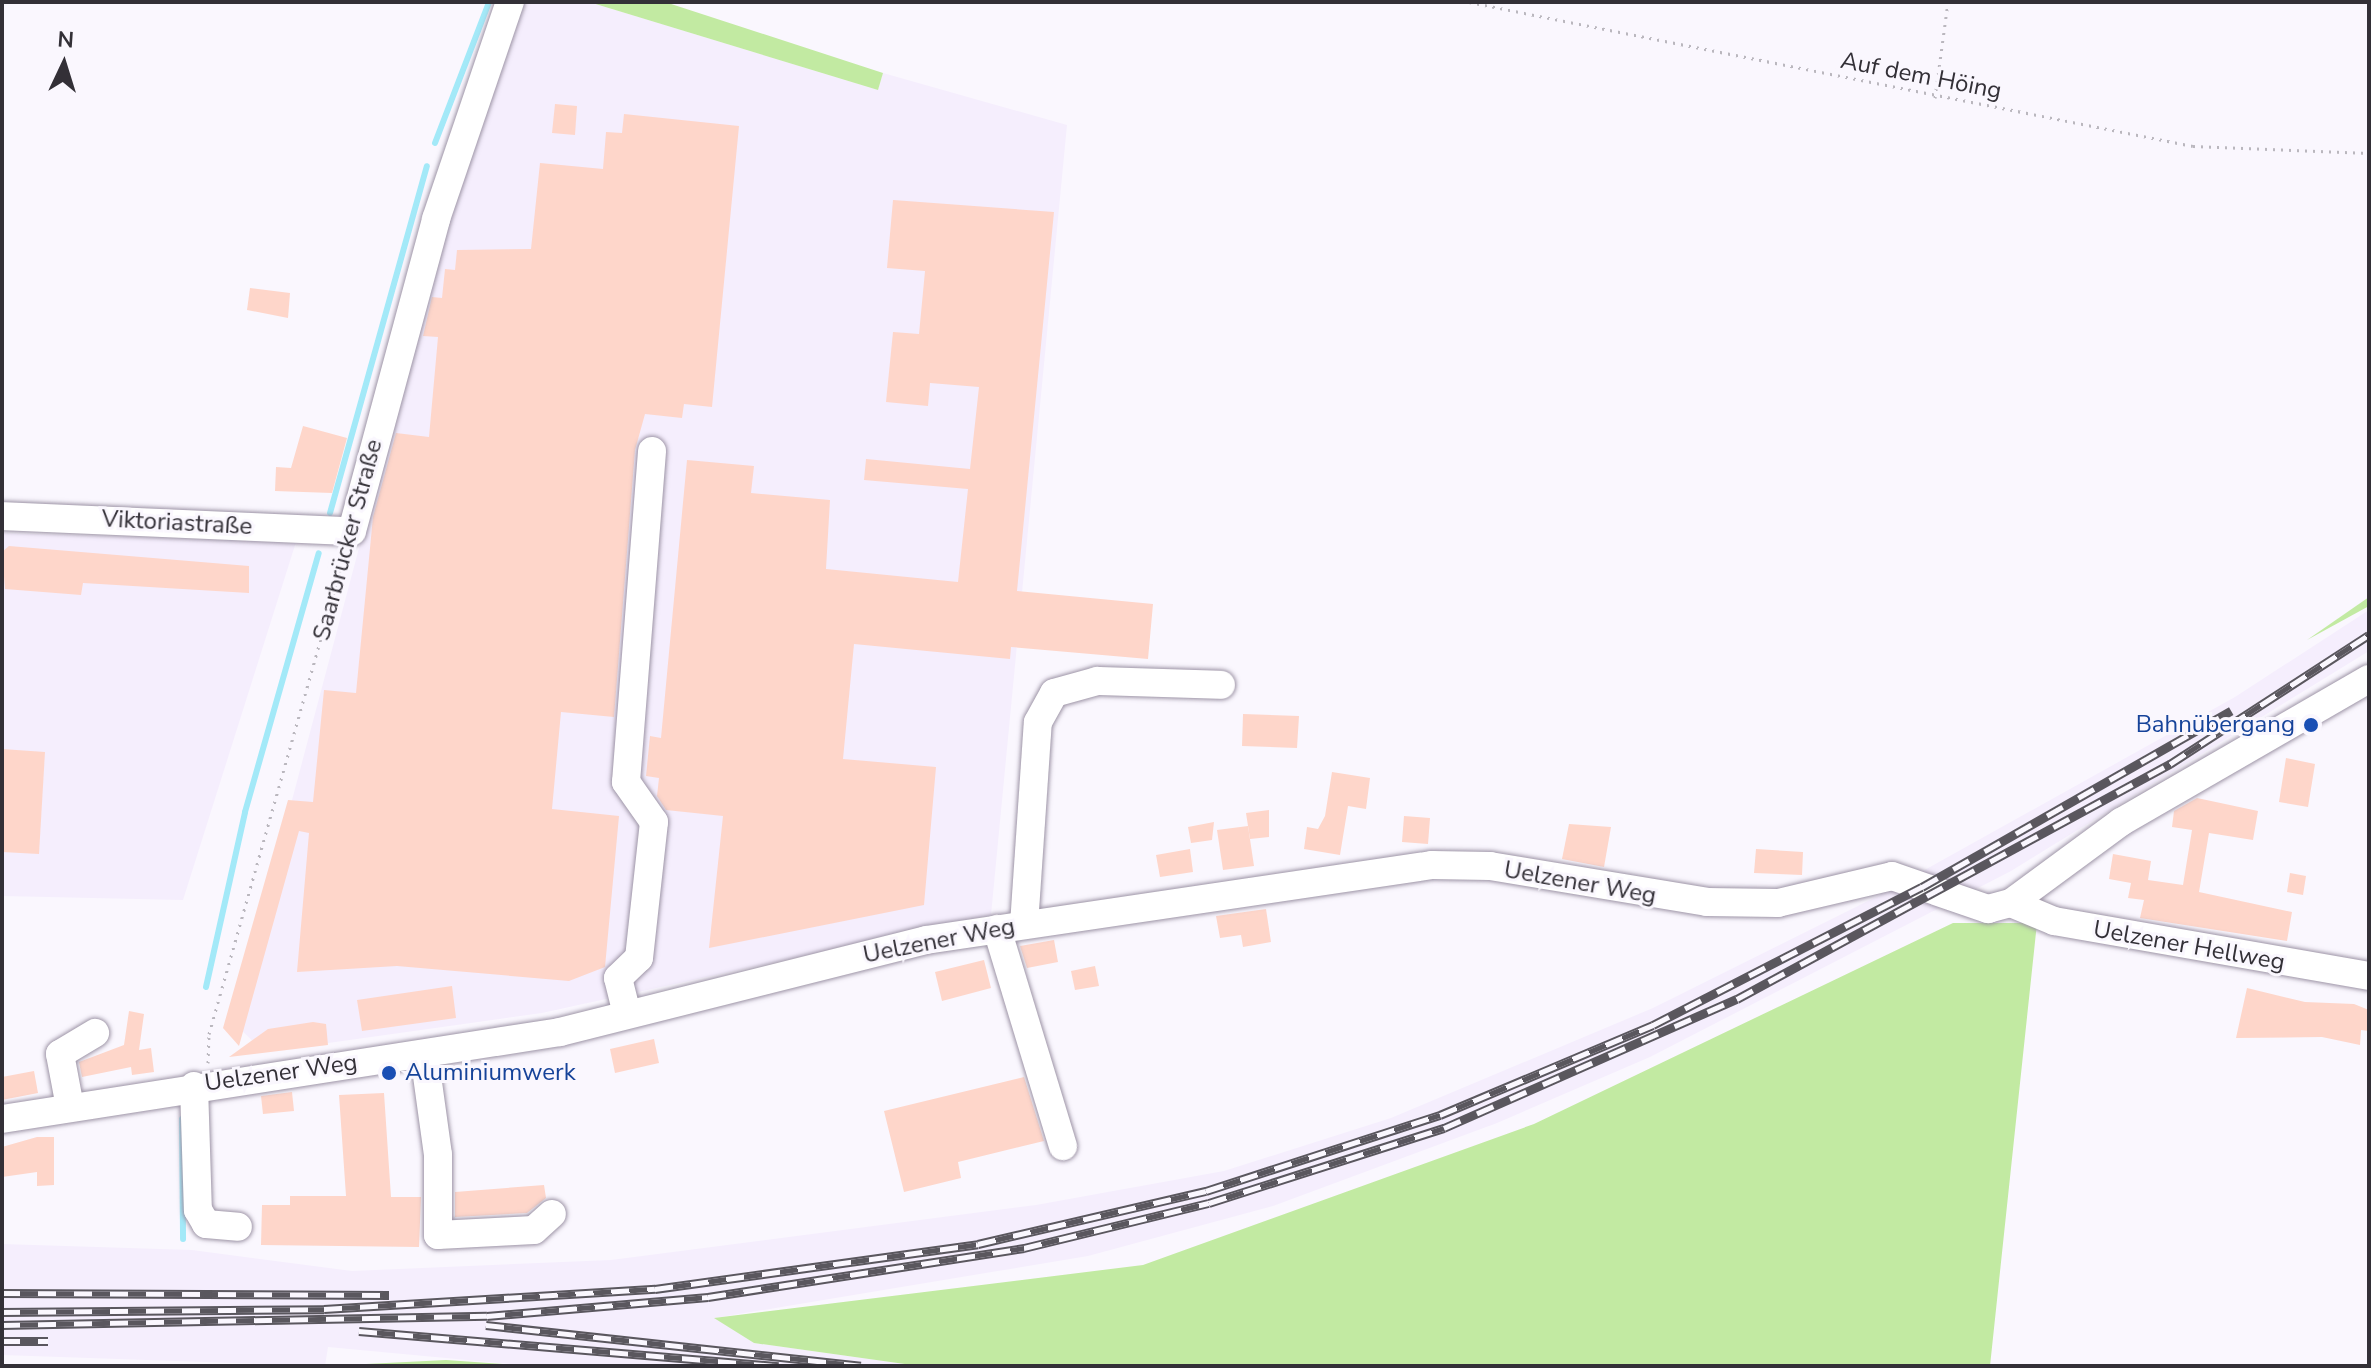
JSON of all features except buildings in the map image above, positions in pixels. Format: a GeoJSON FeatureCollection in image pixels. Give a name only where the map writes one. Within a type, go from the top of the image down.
{"type":"FeatureCollection","features":[{"type":"Feature","properties":{"kind":"street","name":"Saarbrücker Straße"},"geometry":{"type":"LineString","coordinates":[[352,531],[436,219],[510,2]]}},
{"type":"Feature","properties":{"kind":"street"},"geometry":{"type":"LineString","coordinates":[[627,1014],[618,978],[639,958],[654,822],[626,782],[652,451]]}},
{"type":"Feature","properties":{"kind":"street","name":"Viktoriastraße"},"geometry":{"type":"LineString","coordinates":[[2,516],[352,531]]}},
{"type":"Feature","properties":{"kind":"street"},"geometry":{"type":"LineString","coordinates":[[2011,903],[2129,817],[2369,679]]}},
{"type":"Feature","properties":{"kind":"street"},"geometry":{"type":"LineString","coordinates":[[1063,1146],[1010,927],[1038,722],[1054,693],[1097,681],[1221,685]]}},
{"type":"Feature","properties":{"kind":"street","name":"Uelzener Weg"},"geometry":{"type":"LineString","coordinates":[[2,1119],[202,1084],[424,1054],[627,1014],[1010,927],[1432,865],[1490,866],[1707,902],[1778,903],[1881,875],[1975,907],[2011,903]]}},
{"type":"Feature","properties":{"kind":"street","name":"Uelzener Hellweg"},"geometry":{"type":"LineString","coordinates":[[2011,903],[2054,921],[2369,976]]}},
{"type":"Feature","properties":{"kind":"street"},"geometry":{"type":"LineString","coordinates":[[70,1107],[60,1054],[95,1033]]}},
{"type":"Feature","properties":{"kind":"street"},"geometry":{"type":"LineString","coordinates":[[424,1054],[438,1235],[534,1230],[552,1214]]}},
{"type":"Feature","properties":{"kind":"street"},"geometry":{"type":"LineString","coordinates":[[202,1084],[198,1210],[206,1224],[238,1227]]}},
{"type":"Feature","properties":{"kind":"path","name":"Auf dem Höing"},"geometry":{"type":"LineString","coordinates":[[1469,2],[1935,98],[2193,146],[2369,153]]}},
{"type":"Feature","properties":{"kind":"path"},"geometry":{"type":"LineString","coordinates":[[1935,98],[1948,2]]}},
{"type":"Feature","properties":{"kind":"path","name":"Saarbrücker Straße"},"geometry":{"type":"LineString","coordinates":[[202,1084],[209,1034],[352,531]]}},
{"type":"Feature","properties":{"kind":"shaded area"},"geometry":{"type":"Polygon","coordinates":[[[523,2],[589,2],[878,90],[883,73],[1067,125],[991,915],[542,1013],[264,1052],[233,1022],[459,172],[523,2]]]}},
{"type":"Feature","properties":{"kind":"shaded area"},"geometry":{"type":"Polygon","coordinates":[[[2,533],[296,542],[183,900],[2,896],[2,533]]]}},
{"type":"Feature","properties":{"kind":"shaded area"},"geometry":{"type":"Polygon","coordinates":[[[2369,610],[2369,651],[2011,871],[1650,1057],[1497,1123],[1273,1206],[1088,1256],[715,1318],[754,1343],[919,1366],[530,1366],[328,1347],[325,1366],[2,1355],[2,1244],[192,1250],[352,1271],[611,1260],[1036,1205],[1224,1171],[1391,1118],[1653,1008],[1878,896],[2235,697],[2369,610]]]}},
{"type":"Feature","properties":{"kind":"green space"},"geometry":{"type":"Polygon","coordinates":[[[589,2],[665,2],[883,73],[878,90],[589,2]]]}},
{"type":"Feature","properties":{"kind":"green space"},"geometry":{"type":"Polygon","coordinates":[[[2369,597],[2369,606],[2307,640],[2369,597]]]}},
{"type":"Feature","properties":{"kind":"green space"},"geometry":{"type":"Polygon","coordinates":[[[1953,923],[2037,923],[1990,1366],[919,1366],[754,1343],[714,1318],[1143,1265],[1534,1124],[1953,923]]]}},
{"type":"Feature","properties":{"kind":"green space"},"geometry":{"type":"Polygon","coordinates":[[[446,1360],[530,1366],[346,1365],[446,1360]]]}},
{"type":"Feature","properties":{"kind":"waterway"},"geometry":{"type":"LineString","coordinates":[[435,143],[489,2]]}},
{"type":"Feature","properties":{"kind":"waterway"},"geometry":{"type":"LineString","coordinates":[[330,513],[427,166]]}},
{"type":"Feature","properties":{"kind":"waterway"},"geometry":{"type":"LineString","coordinates":[[206,987],[245,812],[319,553]]}},
{"type":"Feature","properties":{"kind":"waterway"},"geometry":{"type":"LineString","coordinates":[[182,1119],[183,1239]]}},
{"type":"Feature","properties":{"kind":"railway"},"geometry":{"type":"LineString","coordinates":[[2,1325],[487,1316],[708,1297],[1024,1248],[1209,1203],[1444,1128],[1737,999],[2170,764],[2369,635]]}},
{"type":"Feature","properties":{"kind":"railway"},"geometry":{"type":"LineString","coordinates":[[2,1312],[324,1309],[655,1289],[978,1244],[1206,1191],[1440,1115],[1653,1025],[1922,887],[2231,711]]}},
{"type":"Feature","properties":{"kind":"railway"},"geometry":{"type":"LineString","coordinates":[[2,1293],[389,1295]]}},
{"type":"Feature","properties":{"kind":"railway"},"geometry":{"type":"LineString","coordinates":[[486,1325],[861,1366]]}},
{"type":"Feature","properties":{"kind":"railway"},"geometry":{"type":"LineString","coordinates":[[359,1331],[779,1366]]}},
{"type":"Feature","properties":{"kind":"railway"},"geometry":{"type":"LineString","coordinates":[[2,1341],[48,1341]]}},
{"type":"Feature","properties":{"kind":"place","name":"Bahnübergang"},"geometry":{"type":"Point","coordinates":[2311,725]}},
{"type":"Feature","properties":{"kind":"place","name":"Aluminiumwerk"},"geometry":{"type":"Point","coordinates":[389,1073]}}]}
